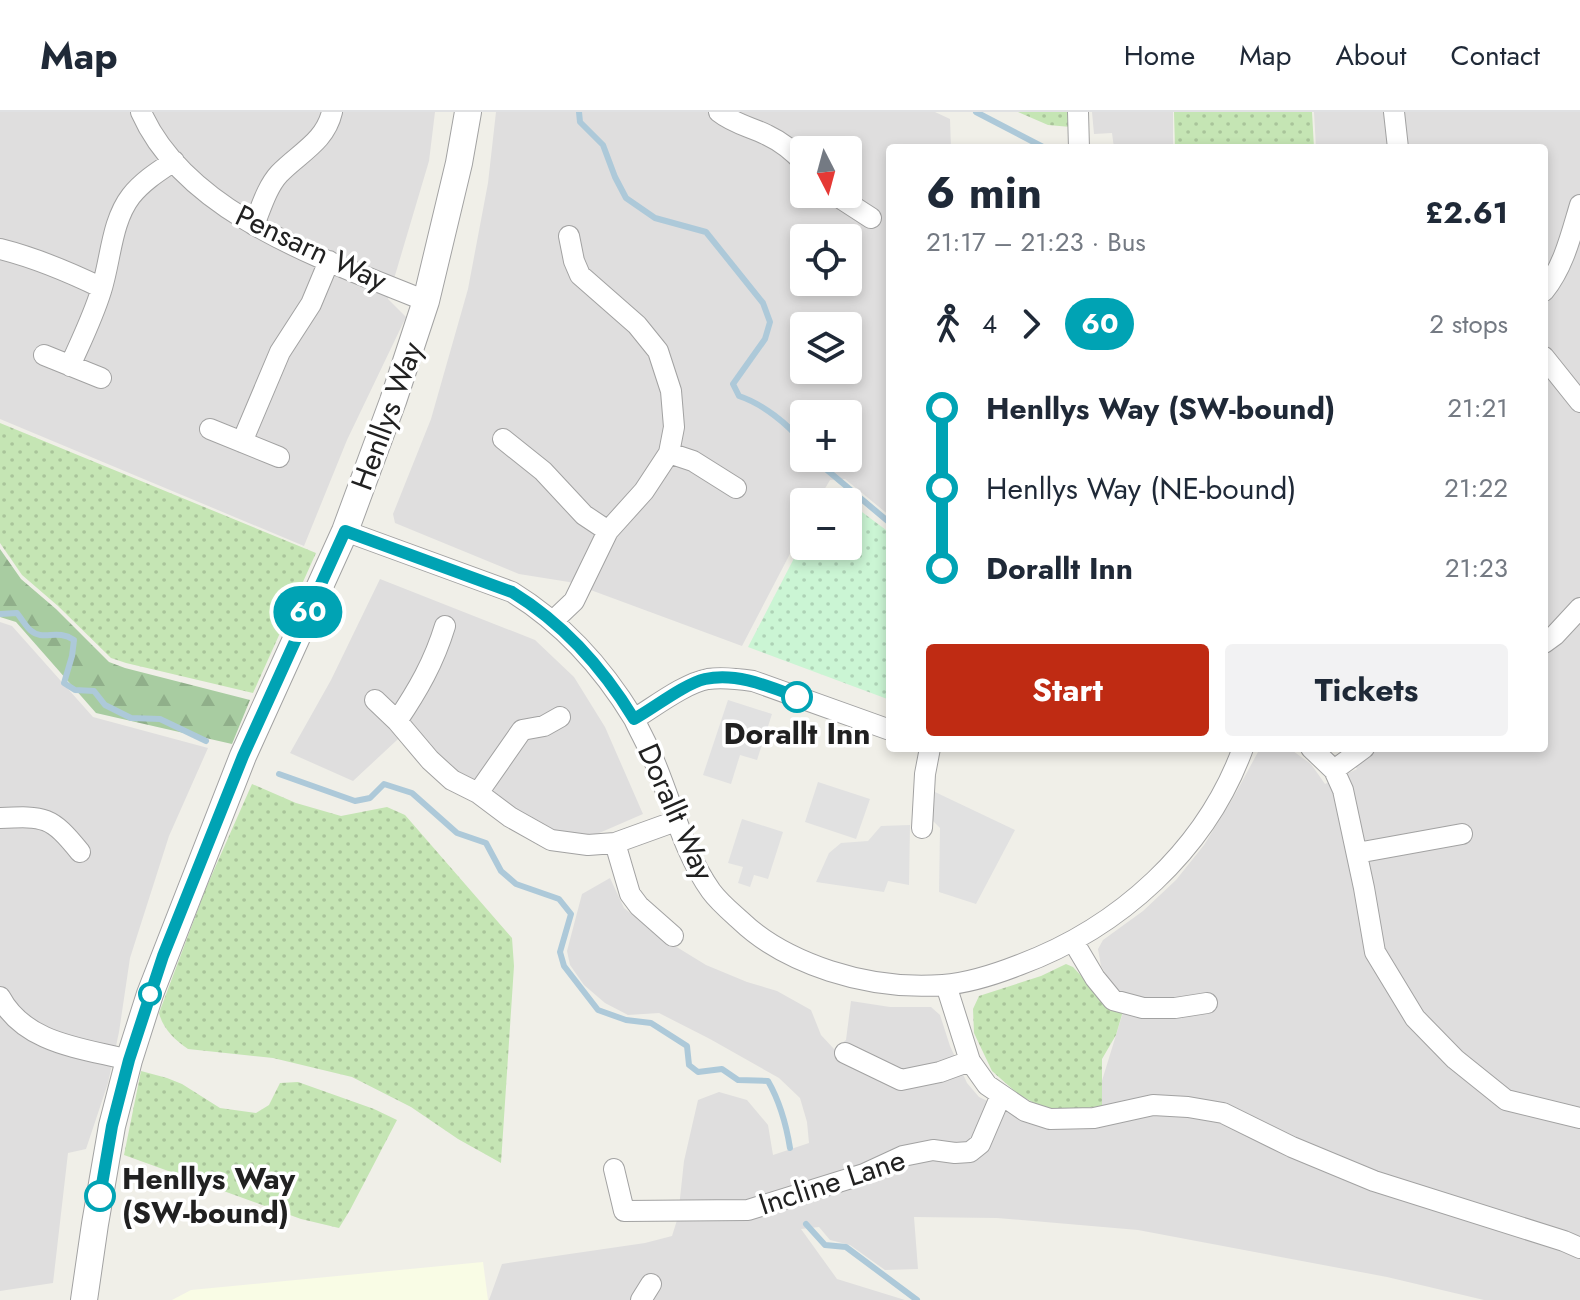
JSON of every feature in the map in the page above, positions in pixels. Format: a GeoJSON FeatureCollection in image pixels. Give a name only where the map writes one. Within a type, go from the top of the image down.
{"type":"FeatureCollection","features":[{"type":"Feature","properties":{"kind":"street","name":"Pensarn Way"},"geometry":{"type":"LineString","coordinates":[[141,112],[174,161],[224,207],[329,261],[426,301]]}},
{"type":"Feature","properties":{"kind":"street"},"geometry":{"type":"LineString","coordinates":[[254,225],[278,175],[319,140],[332,112]]}},
{"type":"Feature","properties":{"kind":"street","name":"Henllys Way"},"geometry":{"type":"LineString","coordinates":[[84,1300],[104,1172],[129,1060],[163,956],[243,756],[345,531],[406,362],[426,301],[468,112]]}},
{"type":"Feature","properties":{"kind":"street"},"geometry":{"type":"LineString","coordinates":[[719,112],[790,148]]}},
{"type":"Feature","properties":{"kind":"street"},"geometry":{"type":"LineString","coordinates":[[1078,112],[1079,144]]}},
{"type":"Feature","properties":{"kind":"street"},"geometry":{"type":"LineString","coordinates":[[1394,112],[1398,144]]}},
{"type":"Feature","properties":{"kind":"street"},"geometry":{"type":"LineString","coordinates":[[70,366],[102,288],[120,215],[143,183],[174,161]]}},
{"type":"Feature","properties":{"kind":"street"},"geometry":{"type":"LineString","coordinates":[[1548,286],[1566,253],[1580,205]]}},
{"type":"Feature","properties":{"kind":"street"},"geometry":{"type":"LineString","coordinates":[[856,208],[871,218]]}},
{"type":"Feature","properties":{"kind":"street"},"geometry":{"type":"LineString","coordinates":[[553,621],[574,601],[608,531],[644,491],[669,453],[674,427],[671,391],[658,351],[637,325],[580,275],[569,236]]}},
{"type":"Feature","properties":{"kind":"street"},"geometry":{"type":"LineString","coordinates":[[0,249],[67,271],[102,288]]}},
{"type":"Feature","properties":{"kind":"street"},"geometry":{"type":"LineString","coordinates":[[242,442],[280,352],[311,304],[329,261]]}},
{"type":"Feature","properties":{"kind":"street"},"geometry":{"type":"LineString","coordinates":[[44,355],[101,378]]}},
{"type":"Feature","properties":{"kind":"street"},"geometry":{"type":"LineString","coordinates":[[1548,370],[1580,402]]}},
{"type":"Feature","properties":{"kind":"street"},"geometry":{"type":"LineString","coordinates":[[210,429],[279,457]]}},
{"type":"Feature","properties":{"kind":"street"},"geometry":{"type":"LineString","coordinates":[[503,439],[543,471],[584,515],[608,531]]}},
{"type":"Feature","properties":{"kind":"street"},"geometry":{"type":"LineString","coordinates":[[669,453],[693,461],[736,488]]}},
{"type":"Feature","properties":{"kind":"street","name":"Dorallt Way"},"geometry":{"type":"LineString","coordinates":[[345,531],[512,592],[537,607],[581,648],[616,689],[655,762],[692,858],[712,892],[741,922],[770,945],[812,965],[860,981],[946,985],[997,974],[1037,959],[1107,921],[1150,886],[1181,854],[1222,793],[1241,752]]}},
{"type":"Feature","properties":{"kind":"street"},"geometry":{"type":"LineString","coordinates":[[1548,640],[1580,608]]}},
{"type":"Feature","properties":{"kind":"street"},"geometry":{"type":"LineString","coordinates":[[397,721],[419,688],[437,652],[445,626]]}},
{"type":"Feature","properties":{"kind":"street"},"geometry":{"type":"LineString","coordinates":[[634,719],[705,679],[730,678],[753,681],[886,729]]}},
{"type":"Feature","properties":{"kind":"street"},"geometry":{"type":"LineString","coordinates":[[375,700],[452,780],[551,840],[588,845],[615,843],[676,821]]}},
{"type":"Feature","properties":{"kind":"street"},"geometry":{"type":"LineString","coordinates":[[478,793],[522,730],[544,726],[560,717]]}},
{"type":"Feature","properties":{"kind":"street"},"geometry":{"type":"LineString","coordinates":[[922,828],[929,752]]}},
{"type":"Feature","properties":{"kind":"street"},"geometry":{"type":"LineString","coordinates":[[1315,752],[1334,770],[1343,790],[1375,952],[1415,1018],[1455,1059],[1506,1100],[1580,1118]]}},
{"type":"Feature","properties":{"kind":"street"},"geometry":{"type":"LineString","coordinates":[[1334,770],[1359,752]]}},
{"type":"Feature","properties":{"kind":"street"},"geometry":{"type":"LineString","coordinates":[[0,818],[38,817],[62,829],[80,852]]}},
{"type":"Feature","properties":{"kind":"street"},"geometry":{"type":"LineString","coordinates":[[1357,853],[1462,834]]}},
{"type":"Feature","properties":{"kind":"street"},"geometry":{"type":"LineString","coordinates":[[615,843],[630,894],[673,936]]}},
{"type":"Feature","properties":{"kind":"street"},"geometry":{"type":"LineString","coordinates":[[1073,941],[1095,978],[1113,1000],[1143,1008],[1175,1008],[1207,1003]]}},
{"type":"Feature","properties":{"kind":"street"},"geometry":{"type":"LineString","coordinates":[[946,985],[970,1061],[987,1085],[1025,1111],[1050,1119],[1094,1118],[1153,1105],[1223,1113],[1292,1147],[1374,1181],[1580,1248]]}},
{"type":"Feature","properties":{"kind":"street"},"geometry":{"type":"LineString","coordinates":[[3,1010],[45,1038],[129,1060]]}},
{"type":"Feature","properties":{"kind":"street"},"geometry":{"type":"LineString","coordinates":[[845,1053],[901,1080],[940,1072],[970,1061]]}},
{"type":"Feature","properties":{"kind":"street","name":"Incline Lane"},"geometry":{"type":"LineString","coordinates":[[614,1169],[624,1211],[748,1210],[864,1174],[903,1156],[933,1150],[970,1152],[980,1144],[1001,1095]]}},
{"type":"Feature","properties":{"kind":"shaded area"},"geometry":{"type":"Polygon","coordinates":[[[0,112],[435,112],[429,161],[388,299],[406,317],[347,440],[304,546],[0,419],[0,112]]]}},
{"type":"Feature","properties":{"kind":"shaded area"},"geometry":{"type":"Polygon","coordinates":[[[496,112],[935,112],[950,119],[951,144],[886,144],[886,513],[862,493],[862,488],[856,488],[845,479],[830,480],[825,488],[790,488],[790,554],[742,646],[569,582],[519,574],[395,523],[393,514],[431,419],[468,289],[488,183],[496,112]]]}},
{"type":"Feature","properties":{"kind":"shaded area"},"geometry":{"type":"Polygon","coordinates":[[[1092,112],[1173,112],[1173,144],[1113,144],[1112,133],[1094,134],[1092,112]]]}},
{"type":"Feature","properties":{"kind":"shaded area"},"geometry":{"type":"Polygon","coordinates":[[[1314,112],[1580,112],[1580,1300],[1484,1300],[1387,1277],[1138,1230],[997,1218],[914,1217],[918,1269],[885,1270],[850,1245],[830,1240],[819,1227],[801,1229],[837,1279],[905,1300],[489,1300],[502,1264],[645,1243],[672,1236],[698,1100],[719,1092],[747,1100],[768,1125],[773,1155],[809,1143],[800,1098],[779,1078],[659,1013],[628,1015],[605,1003],[584,985],[570,965],[567,951],[582,894],[610,878],[624,908],[662,938],[706,965],[777,991],[811,1010],[821,1035],[834,1049],[846,1040],[851,1001],[890,1007],[931,1007],[940,1015],[967,1083],[979,1097],[1017,1115],[1093,1110],[1128,996],[1113,986],[1101,966],[1098,949],[1103,940],[1143,911],[1176,880],[1204,845],[1258,752],[1294,752],[1311,764],[1325,784],[1357,769],[1345,752],[1548,752],[1548,144],[1316,144],[1314,112]]]}},
{"type":"Feature","properties":{"kind":"shaded area"},"geometry":{"type":"Polygon","coordinates":[[[380,579],[535,640],[574,677],[605,727],[643,814],[590,837],[554,833],[463,776],[411,727],[353,781],[290,753],[331,680],[380,579]]]}},
{"type":"Feature","properties":{"kind":"shaded area"},"geometry":{"type":"Polygon","coordinates":[[[0,622],[12,626],[93,717],[208,748],[169,836],[130,958],[108,1083],[86,1149],[68,1153],[53,1283],[0,1291],[0,622]]]}},
{"type":"Feature","properties":{"kind":"shaded area"},"geometry":{"type":"Polygon","coordinates":[[[728,700],[772,714],[757,760],[740,755],[731,784],[703,775],[728,700]]]}},
{"type":"Feature","properties":{"kind":"shaded area"},"geometry":{"type":"Polygon","coordinates":[[[818,782],[870,799],[856,839],[805,822],[818,782]]]}},
{"type":"Feature","properties":{"kind":"shaded area"},"geometry":{"type":"Polygon","coordinates":[[[935,792],[1015,830],[976,904],[939,892],[940,828],[932,820],[935,792]]]}},
{"type":"Feature","properties":{"kind":"shaded area"},"geometry":{"type":"Polygon","coordinates":[[[742,819],[783,832],[768,879],[754,875],[750,887],[738,883],[743,867],[728,863],[742,819]]]}},
{"type":"Feature","properties":{"kind":"shaded area"},"geometry":{"type":"Polygon","coordinates":[[[910,825],[909,885],[888,881],[884,892],[816,882],[829,853],[841,843],[868,841],[881,826],[910,825]]]}},
{"type":"Feature","properties":{"kind":"shaded area"},"geometry":{"type":"Polygon","coordinates":[[[483,1262],[488,1300],[172,1300],[191,1290],[483,1262]]]}},
{"type":"Feature","properties":{"kind":"green space"},"geometry":{"type":"Polygon","coordinates":[[[1018,112],[1070,112],[1071,127],[1048,125],[1018,112]]]}},
{"type":"Feature","properties":{"kind":"green space"},"geometry":{"type":"Polygon","coordinates":[[[1174,112],[1312,112],[1314,144],[1175,144],[1174,112]]]}},
{"type":"Feature","properties":{"kind":"green space"},"geometry":{"type":"Polygon","coordinates":[[[0,423],[316,553],[253,693],[111,658],[22,575],[0,543],[0,423]]]}},
{"type":"Feature","properties":{"kind":"green space"},"geometry":{"type":"Polygon","coordinates":[[[862,512],[886,530],[886,699],[748,647],[793,560],[862,560],[862,512]]]}},
{"type":"Feature","properties":{"kind":"green space"},"geometry":{"type":"Polygon","coordinates":[[[0,549],[21,579],[109,662],[250,700],[232,744],[96,713],[16,622],[0,617],[0,549]]]}},
{"type":"Feature","properties":{"kind":"green space"},"geometry":{"type":"Polygon","coordinates":[[[252,784],[296,803],[341,816],[387,807],[405,815],[512,938],[514,966],[501,1163],[411,1107],[352,1077],[273,1058],[188,1049],[167,1029],[159,1013],[206,888],[252,784]]]}},
{"type":"Feature","properties":{"kind":"green space"},"geometry":{"type":"Polygon","coordinates":[[[1066,964],[1073,967],[1106,1003],[1123,1011],[1116,1035],[1102,1059],[1102,1106],[1044,1108],[1019,1095],[992,1071],[974,1033],[973,1009],[979,996],[1041,976],[1066,964]]]}},
{"type":"Feature","properties":{"kind":"green space"},"geometry":{"type":"Polygon","coordinates":[[[141,1071],[182,1084],[220,1108],[256,1113],[269,1105],[280,1083],[298,1082],[397,1120],[339,1228],[301,1219],[124,1155],[141,1071]]]}},
{"type":"Feature","properties":{"kind":"waterway"},"geometry":{"type":"LineString","coordinates":[[579,112],[580,122],[603,145],[626,198],[655,218],[706,232],[763,303],[770,322],[765,339],[733,384],[739,396],[757,404],[790,429]]}},
{"type":"Feature","properties":{"kind":"waterway"},"geometry":{"type":"LineString","coordinates":[[976,112],[1037,144]]}},
{"type":"Feature","properties":{"kind":"waterway"},"geometry":{"type":"LineString","coordinates":[[829,472],[886,520]]}},
{"type":"Feature","properties":{"kind":"waterway"},"geometry":{"type":"LineString","coordinates":[[0,614],[17,613],[35,633],[62,635],[74,640],[64,683],[75,690],[94,691],[105,705],[131,718],[160,719],[206,741]]}},
{"type":"Feature","properties":{"kind":"waterway"},"geometry":{"type":"LineString","coordinates":[[279,774],[355,801],[370,798],[384,784],[412,793],[457,833],[486,843],[501,871],[516,884],[559,899],[571,914],[560,952],[564,966],[598,1010],[626,1020],[651,1023],[687,1046],[689,1065],[698,1072],[722,1069],[738,1080],[768,1081],[782,1113],[790,1148]]}},
{"type":"Feature","properties":{"kind":"waterway"},"geometry":{"type":"LineString","coordinates":[[806,1224],[825,1245],[846,1247],[917,1300]]}},
{"type":"Feature","properties":{"kind":"bus line","name":"60"},"geometry":{"type":"LineString","coordinates":[[100,1196],[112,1126],[129,1060],[163,956],[243,756],[345,531],[512,592],[537,607],[581,648],[616,689],[634,719],[705,679],[753,681],[797,697]]}},
{"type":"Feature","properties":{"kind":"place","name":"Dorallt Inn"},"geometry":{"type":"Point","coordinates":[797,697]}},
{"type":"Feature","properties":{"kind":"place","name":"Henllys Way (SW-bound)"},"geometry":{"type":"Point","coordinates":[100,1196]}}]}
